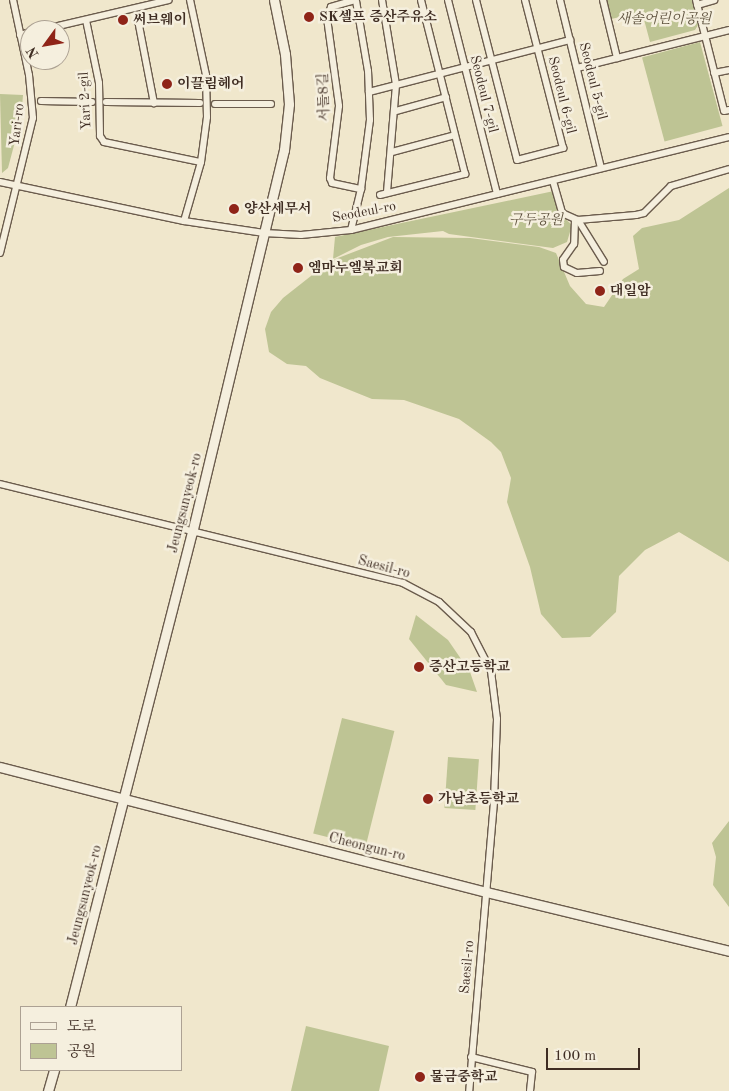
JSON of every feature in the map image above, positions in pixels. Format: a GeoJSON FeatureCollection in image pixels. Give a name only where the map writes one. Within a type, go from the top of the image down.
{"type":"FeatureCollection","features":[{"type":"Feature","properties":{"kind":"street","name":"Yari-ro"},"geometry":{"type":"LineString","coordinates":[[13,0],[20,35]]}},
{"type":"Feature","properties":{"kind":"street"},"geometry":{"type":"LineString","coordinates":[[70,24],[170,0]]}},
{"type":"Feature","properties":{"kind":"street"},"geometry":{"type":"LineString","coordinates":[[184,221],[206,139],[206,75],[190,0]]}},
{"type":"Feature","properties":{"kind":"street","name":"Jeungsanyeok-ro"},"geometry":{"type":"LineString","coordinates":[[70,1006],[192,534],[284,150],[289,104],[284,54],[274,0]]}},
{"type":"Feature","properties":{"kind":"street"},"geometry":{"type":"LineString","coordinates":[[382,0],[396,85],[396,111],[392,152],[383,194],[465,174],[421,0]]}},
{"type":"Feature","properties":{"kind":"street","name":"Seodeul 7-gil"},"geometry":{"type":"LineString","coordinates":[[448,0],[497,194]]}},
{"type":"Feature","properties":{"kind":"street","name":"Seodeul 6-gil"},"geometry":{"type":"LineString","coordinates":[[476,0],[517,160],[563,148],[525,0]]}},
{"type":"Feature","properties":{"kind":"street","name":"Seodeul 5-gil"},"geometry":{"type":"LineString","coordinates":[[560,0],[601,168]]}},
{"type":"Feature","properties":{"kind":"street"},"geometry":{"type":"LineString","coordinates":[[603,0],[618,58]]}},
{"type":"Feature","properties":{"kind":"street"},"geometry":{"type":"LineString","coordinates":[[714,0],[696,2],[724,111],[729,110]]}},
{"type":"Feature","properties":{"kind":"street","name":"서들8길"},"geometry":{"type":"LineString","coordinates":[[351,230],[361,189],[370,120],[365,45],[355,1],[331,7],[327,18],[339,106],[330,178],[332,183],[361,189]]}},
{"type":"Feature","properties":{"kind":"street"},"geometry":{"type":"LineString","coordinates":[[136,15],[154,103]]}},
{"type":"Feature","properties":{"kind":"street","name":"Yari 2-gil"},"geometry":{"type":"LineString","coordinates":[[86,20],[99,83],[100,136],[104,142],[201,162]]}},
{"type":"Feature","properties":{"kind":"street"},"geometry":{"type":"LineString","coordinates":[[577,68],[729,30]]}},
{"type":"Feature","properties":{"kind":"street","name":"Seodeul 6-gil"},"geometry":{"type":"LineString","coordinates":[[369,92],[570,40]]}},
{"type":"Feature","properties":{"kind":"street","name":"Yari-ro"},"geometry":{"type":"LineString","coordinates":[[0,253],[33,118],[33,100],[27,70]]}},
{"type":"Feature","properties":{"kind":"street"},"geometry":{"type":"LineString","coordinates":[[714,73],[729,70]]}},
{"type":"Feature","properties":{"kind":"street"},"geometry":{"type":"LineString","coordinates":[[396,111],[446,97]]}},
{"type":"Feature","properties":{"kind":"street"},"geometry":{"type":"LineString","coordinates":[[41,101],[92,102]]}},
{"type":"Feature","properties":{"kind":"street"},"geometry":{"type":"LineString","coordinates":[[106,102],[200,103]]}},
{"type":"Feature","properties":{"kind":"street"},"geometry":{"type":"LineString","coordinates":[[215,104],[271,104]]}},
{"type":"Feature","properties":{"kind":"street"},"geometry":{"type":"LineString","coordinates":[[392,152],[455,136]]}},
{"type":"Feature","properties":{"kind":"street","name":"Seodeul-ro"},"geometry":{"type":"LineString","coordinates":[[0,182],[184,221],[264,233],[301,235],[351,230],[729,137]]}},
{"type":"Feature","properties":{"kind":"street"},"geometry":{"type":"LineString","coordinates":[[553,181],[562,213],[577,220],[644,213],[672,186],[729,169]]}},
{"type":"Feature","properties":{"kind":"street"},"geometry":{"type":"LineString","coordinates":[[577,220],[604,262]]}},
{"type":"Feature","properties":{"kind":"street"},"geometry":{"type":"LineString","coordinates":[[577,220],[574,244],[563,260],[564,267],[577,273],[600,271]]}},
{"type":"Feature","properties":{"kind":"street","name":"Saesil-ro"},"geometry":{"type":"LineString","coordinates":[[0,484],[192,534],[403,583],[439,602],[471,632],[491,672],[497,702],[494,802],[468,1091]]}},
{"type":"Feature","properties":{"kind":"street","name":"Cheongun-ro"},"geometry":{"type":"LineString","coordinates":[[0,767],[486,892],[729,950]]}},
{"type":"Feature","properties":{"kind":"street"},"geometry":{"type":"LineString","coordinates":[[471,1056],[532,1072],[530,1091]]}},
{"type":"Feature","properties":{"kind":"street"},"geometry":{"type":"LineString","coordinates":[[48,1091],[54,1071]]}},
{"type":"Feature","properties":{"kind":"green space","name":"새솔어린이공원"},"geometry":{"type":"Polygon","coordinates":[[[606,0],[692,0],[698,25],[695,30],[650,42],[642,12],[611,19],[606,0]]]}},
{"type":"Feature","properties":{"kind":"green space"},"geometry":{"type":"Polygon","coordinates":[[[700,42],[723,126],[665,142],[642,58],[700,42]]]}},
{"type":"Feature","properties":{"kind":"green space"},"geometry":{"type":"Polygon","coordinates":[[[0,94],[23,95],[21,119],[8,168],[2,173],[0,94]]]}},
{"type":"Feature","properties":{"kind":"green space"},"geometry":{"type":"Polygon","coordinates":[[[729,188],[729,562],[679,532],[645,550],[619,576],[616,612],[590,637],[562,638],[541,614],[530,567],[507,502],[511,478],[501,452],[491,442],[459,419],[404,400],[372,399],[320,378],[306,366],[287,364],[269,352],[265,329],[271,312],[283,298],[330,261],[393,237],[470,238],[539,247],[556,253],[570,286],[586,304],[604,307],[623,279],[639,269],[633,236],[642,228],[679,220],[729,188]]]}},
{"type":"Feature","properties":{"kind":"green space","name":"구두공원"},"geometry":{"type":"Polygon","coordinates":[[[554,191],[561,215],[572,225],[567,242],[553,248],[449,234],[443,231],[388,237],[361,245],[333,259],[335,237],[554,191]]]}},
{"type":"Feature","properties":{"kind":"green space"},"geometry":{"type":"Polygon","coordinates":[[[416,615],[448,640],[470,672],[477,692],[446,685],[409,639],[416,615]]]}},
{"type":"Feature","properties":{"kind":"green space"},"geometry":{"type":"Polygon","coordinates":[[[342,718],[394,731],[366,847],[313,833],[342,718]]]}},
{"type":"Feature","properties":{"kind":"green space"},"geometry":{"type":"Polygon","coordinates":[[[448,757],[479,759],[475,810],[444,808],[448,757]]]}},
{"type":"Feature","properties":{"kind":"green space"},"geometry":{"type":"Polygon","coordinates":[[[729,821],[729,907],[713,885],[716,857],[712,843],[729,821]]]}},
{"type":"Feature","properties":{"kind":"green space"},"geometry":{"type":"Polygon","coordinates":[[[306,1026],[389,1046],[379,1091],[291,1091],[306,1026]]]}},
{"type":"Feature","properties":{"kind":"place","name":"SK셀프 증산주유소"},"geometry":{"type":"Point","coordinates":[309,17]}},
{"type":"Feature","properties":{"kind":"place","name":"써브웨이"},"geometry":{"type":"Point","coordinates":[123,20]}},
{"type":"Feature","properties":{"kind":"place","name":"이끌림헤어"},"geometry":{"type":"Point","coordinates":[167,84]}},
{"type":"Feature","properties":{"kind":"place","name":"양산세무서"},"geometry":{"type":"Point","coordinates":[234,209]}},
{"type":"Feature","properties":{"kind":"place","name":"엠마누엘북교회"},"geometry":{"type":"Point","coordinates":[298,268]}},
{"type":"Feature","properties":{"kind":"place","name":"대일암"},"geometry":{"type":"Point","coordinates":[600,291]}},
{"type":"Feature","properties":{"kind":"place","name":"증산고등학교"},"geometry":{"type":"Point","coordinates":[419,667]}},
{"type":"Feature","properties":{"kind":"place","name":"가남초등학교"},"geometry":{"type":"Point","coordinates":[428,799]}},
{"type":"Feature","properties":{"kind":"place","name":"물금중학교"},"geometry":{"type":"Point","coordinates":[420,1077]}}]}
